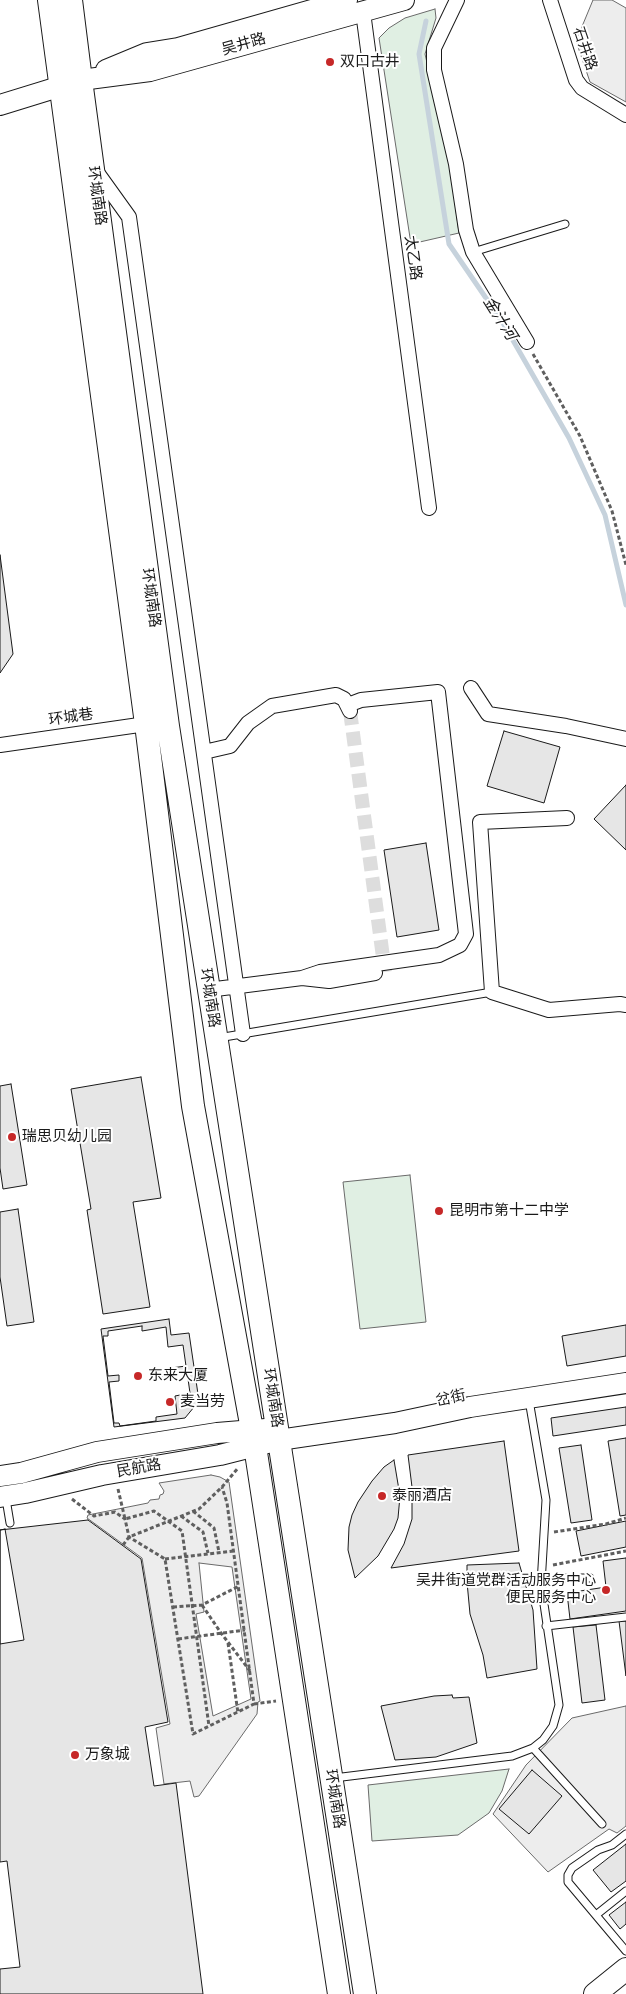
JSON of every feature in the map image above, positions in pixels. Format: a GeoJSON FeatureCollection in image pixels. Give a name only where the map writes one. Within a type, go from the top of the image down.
{"type":"FeatureCollection","features":[{"type":"Feature","properties":{"kind":"main road","name":"环城南路"},"geometry":{"type":"LineString","coordinates":[[49,0],[92,166],[168,726],[365,1994]]}},
{"type":"Feature","properties":{"kind":"main road","name":"环城南路"},"geometry":{"type":"LineString","coordinates":[[71,0],[71,83],[193,1106],[254,1438],[338,1994]]}},
{"type":"Feature","properties":{"kind":"main road"},"geometry":{"type":"LineString","coordinates":[[595,1994],[626,1969]]}},
{"type":"Feature","properties":{"kind":"street","name":"吴井路"},"geometry":{"type":"LineString","coordinates":[[0,106],[71,83],[150,72],[355,6],[404,0]]}},
{"type":"Feature","properties":{"kind":"street"},"geometry":{"type":"LineString","coordinates":[[457,0],[434,48],[434,70],[456,164],[466,230],[473,252],[527,342]]}},
{"type":"Feature","properties":{"kind":"street","name":"石井路"},"geometry":{"type":"LineString","coordinates":[[550,0],[576,80],[582,88],[626,115]]}},
{"type":"Feature","properties":{"kind":"street","name":"太乙路"},"geometry":{"type":"LineString","coordinates":[[355,6],[429,508]]}},
{"type":"Feature","properties":{"kind":"street"},"geometry":{"type":"LineString","coordinates":[[92,166],[129,217],[243,1034]]}},
{"type":"Feature","properties":{"kind":"street"},"geometry":{"type":"LineString","coordinates":[[471,688],[488,714],[566,726],[626,739]]}},
{"type":"Feature","properties":{"kind":"street"},"geometry":{"type":"LineString","coordinates":[[204,752],[230,746],[248,723],[272,706],[336,695],[344,699],[349,708],[361,700],[438,692],[466,934],[460,945],[439,954],[320,972],[302,978]]}},
{"type":"Feature","properties":{"kind":"street","name":"环城巷"},"geometry":{"type":"LineString","coordinates":[[0,745],[146,724]]}},
{"type":"Feature","properties":{"kind":"street"},"geometry":{"type":"LineString","coordinates":[[567,818],[480,822],[492,992],[549,1010],[626,1005]]}},
{"type":"Feature","properties":{"kind":"street"},"geometry":{"type":"LineString","coordinates":[[208,990],[302,978],[329,980],[385,972]]}},
{"type":"Feature","properties":{"kind":"street","name":"岔街"},"geometry":{"type":"LineString","coordinates":[[278,1434],[468,1395],[626,1371]]}},
{"type":"Feature","properties":{"kind":"street","name":"岔街"},"geometry":{"type":"LineString","coordinates":[[278,1434],[395,1423],[470,1407],[626,1383]]}},
{"type":"Feature","properties":{"kind":"street","name":"民航路"},"geometry":{"type":"LineString","coordinates":[[0,1476],[21,1473],[97,1452],[217,1433],[254,1438]]}},
{"type":"Feature","properties":{"kind":"street","name":"民航路"},"geometry":{"type":"LineString","coordinates":[[3,1496],[102,1475],[220,1455],[254,1438],[278,1434]]}},
{"type":"Feature","properties":{"kind":"lane"},"geometry":{"type":"LineString","coordinates":[[473,252],[565,224]]}},
{"type":"Feature","properties":{"kind":"lane"},"geometry":{"type":"LineString","coordinates":[[215,1038],[492,992]]}},
{"type":"Feature","properties":{"kind":"lane"},"geometry":{"type":"LineString","coordinates":[[331,1778],[512,1756],[533,1748],[554,1726],[559,1705],[541,1584],[546,1500],[529,1398]]}},
{"type":"Feature","properties":{"kind":"lane"},"geometry":{"type":"LineString","coordinates":[[3,1496],[10,1523]]}},
{"type":"Feature","properties":{"kind":"lane"},"geometry":{"type":"LineString","coordinates":[[563,1578],[590,1578]]}},
{"type":"Feature","properties":{"kind":"lane"},"geometry":{"type":"LineString","coordinates":[[546,1626],[626,1617]]}},
{"type":"Feature","properties":{"kind":"lane"},"geometry":{"type":"LineString","coordinates":[[533,1748],[602,1824]]}},
{"type":"Feature","properties":{"kind":"lane"},"geometry":{"type":"LineString","coordinates":[[626,1834],[612,1845],[598,1850],[572,1868],[568,1875],[568,1882],[626,1951]]}},
{"type":"Feature","properties":{"kind":"lane"},"geometry":{"type":"LineString","coordinates":[[596,1915],[626,1891]]}},
{"type":"Feature","properties":{"kind":"path"},"geometry":{"type":"LineString","coordinates":[[527,342],[580,436],[612,511],[626,565]]}},
{"type":"Feature","properties":{"kind":"path"},"geometry":{"type":"LineString","coordinates":[[123,1545],[129,1537],[199,1508],[222,1487],[227,1503],[254,1704],[193,1734],[165,1559]]}},
{"type":"Feature","properties":{"kind":"path"},"geometry":{"type":"LineString","coordinates":[[119,1494],[129,1537],[165,1559],[234,1551]]}},
{"type":"Feature","properties":{"kind":"path"},"geometry":{"type":"LineString","coordinates":[[77,1503],[94,1516],[115,1512],[125,1519],[154,1512],[182,1531],[209,1726]]}},
{"type":"Feature","properties":{"kind":"path"},"geometry":{"type":"LineString","coordinates":[[193,1511],[214,1528],[218,1552]]}},
{"type":"Feature","properties":{"kind":"path"},"geometry":{"type":"LineString","coordinates":[[181,1516],[203,1532],[208,1553]]}},
{"type":"Feature","properties":{"kind":"path"},"geometry":{"type":"LineString","coordinates":[[544,1534],[606,1524],[626,1518]]}},
{"type":"Feature","properties":{"kind":"path"},"geometry":{"type":"LineString","coordinates":[[542,1566],[626,1551]]}},
{"type":"Feature","properties":{"kind":"path"},"geometry":{"type":"LineString","coordinates":[[173,1607],[202,1605],[239,1586]]}},
{"type":"Feature","properties":{"kind":"path"},"geometry":{"type":"LineString","coordinates":[[202,1605],[251,1671]]}},
{"type":"Feature","properties":{"kind":"path"},"geometry":{"type":"LineString","coordinates":[[178,1639],[245,1630]]}},
{"type":"Feature","properties":{"kind":"path"},"geometry":{"type":"LineString","coordinates":[[228,1642],[238,1713]]}},
{"type":"Feature","properties":{"kind":"green space"},"geometry":{"type":"Polygon","coordinates":[[[435,9],[436,18],[425,54],[450,165],[459,233],[411,244],[379,38],[389,28],[405,18],[435,9]]]}},
{"type":"Feature","properties":{"kind":"green space"},"geometry":{"type":"Polygon","coordinates":[[[410,1175],[426,1322],[360,1329],[343,1182],[410,1175]]]}},
{"type":"Feature","properties":{"kind":"green space"},"geometry":{"type":"Polygon","coordinates":[[[509,1769],[502,1791],[489,1813],[458,1835],[372,1841],[368,1785],[509,1769]]]}},
{"type":"Feature","properties":{"kind":"shaded area"},"geometry":{"type":"Polygon","coordinates":[[[593,0],[612,0],[626,8],[626,102],[590,82],[576,41],[593,0]]]}},
{"type":"Feature","properties":{"kind":"shaded area"},"geometry":{"type":"Polygon","coordinates":[[[211,1475],[229,1482],[260,1701],[258,1702],[257,1714],[199,1796],[194,1797],[190,1781],[164,1784],[156,1728],[170,1724],[142,1558],[87,1518],[88,1515],[159,1499],[164,1491],[159,1483],[211,1475]],[[199,1563],[204,1612],[196,1614],[213,1716],[251,1699],[232,1567],[199,1563]]]}},
{"type":"Feature","properties":{"kind":"shaded area"},"geometry":{"type":"Polygon","coordinates":[[[626,1706],[626,1826],[617,1833],[609,1829],[548,1872],[493,1814],[526,1765],[572,1718],[626,1706]]]}},
{"type":"Feature","properties":{"kind":"building"},"geometry":{"type":"Polygon","coordinates":[[[0,555],[13,654],[0,673],[0,555]]]}},
{"type":"Feature","properties":{"kind":"building"},"geometry":{"type":"Polygon","coordinates":[[[504,731],[560,747],[544,803],[487,786],[504,731]]]}},
{"type":"Feature","properties":{"kind":"building"},"geometry":{"type":"Polygon","coordinates":[[[626,785],[626,850],[594,819],[626,785]]]}},
{"type":"Feature","properties":{"kind":"building"},"geometry":{"type":"Polygon","coordinates":[[[426,843],[439,930],[397,937],[384,850],[426,843]]]}},
{"type":"Feature","properties":{"kind":"building"},"geometry":{"type":"Polygon","coordinates":[[[141,1077],[161,1198],[133,1202],[150,1307],[103,1314],[87,1210],[91,1209],[71,1089],[141,1077]]]}},
{"type":"Feature","properties":{"kind":"building","name":"瑞思贝幼儿园"},"geometry":{"type":"Polygon","coordinates":[[[11,1084],[27,1185],[3,1189],[0,1168],[0,1086],[11,1084]]]}},
{"type":"Feature","properties":{"kind":"building"},"geometry":{"type":"Polygon","coordinates":[[[18,1209],[34,1322],[7,1326],[0,1277],[0,1212],[18,1209]]]}},
{"type":"Feature","properties":{"kind":"building","name":"东来大厦"},"geometry":{"type":"Polygon","coordinates":[[[169,1319],[171,1335],[189,1333],[199,1401],[185,1418],[114,1427],[101,1329],[169,1319]]]}},
{"type":"Feature","properties":{"kind":"building"},"geometry":{"type":"Polygon","coordinates":[[[626,1325],[626,1356],[567,1366],[562,1336],[626,1325]]]}},
{"type":"Feature","properties":{"kind":"building","name":"东来大厦"},"geometry":{"type":"Polygon","coordinates":[[[142,1326],[142,1331],[166,1327],[168,1347],[183,1345],[186,1366],[156,1370],[157,1377],[187,1372],[190,1393],[175,1396],[177,1414],[156,1417],[156,1421],[120,1426],[119,1423],[114,1423],[109,1382],[119,1381],[119,1375],[108,1376],[103,1336],[108,1336],[108,1331],[142,1326]]]}},
{"type":"Feature","properties":{"kind":"building"},"geometry":{"type":"Polygon","coordinates":[[[626,1407],[626,1425],[553,1436],[551,1418],[626,1407]]]}},
{"type":"Feature","properties":{"kind":"building"},"geometry":{"type":"Polygon","coordinates":[[[626,1438],[626,1515],[620,1516],[608,1441],[626,1438]]]}},
{"type":"Feature","properties":{"kind":"building"},"geometry":{"type":"Polygon","coordinates":[[[504,1441],[519,1551],[391,1568],[404,1544],[412,1519],[412,1487],[408,1455],[504,1441]]]}},
{"type":"Feature","properties":{"kind":"building"},"geometry":{"type":"Polygon","coordinates":[[[581,1445],[592,1520],[571,1523],[559,1448],[581,1445]]]}},
{"type":"Feature","properties":{"kind":"building"},"geometry":{"type":"Polygon","coordinates":[[[394,1460],[400,1496],[398,1518],[394,1529],[378,1556],[355,1578],[348,1550],[349,1527],[352,1515],[372,1481],[384,1467],[394,1460]]]}},
{"type":"Feature","properties":{"kind":"building","name":"万象城"},"geometry":{"type":"Polygon","coordinates":[[[88,1520],[141,1559],[168,1722],[145,1727],[154,1786],[176,1783],[203,1994],[0,1994],[0,1969],[20,1967],[7,1861],[0,1862],[0,1530],[88,1520]]]}},
{"type":"Feature","properties":{"kind":"building"},"geometry":{"type":"Polygon","coordinates":[[[626,1521],[626,1547],[581,1556],[576,1531],[626,1521]]]}},
{"type":"Feature","properties":{"kind":"building"},"geometry":{"type":"Polygon","coordinates":[[[5,1529],[24,1640],[0,1644],[0,1530],[5,1529]]]}},
{"type":"Feature","properties":{"kind":"building","name":"吴井街道党群活动服务中心 便民服务中心"},"geometry":{"type":"Polygon","coordinates":[[[626,1558],[626,1611],[570,1619],[567,1593],[606,1587],[603,1561],[626,1558]]]}},
{"type":"Feature","properties":{"kind":"building"},"geometry":{"type":"Polygon","coordinates":[[[519,1563],[533,1610],[537,1669],[487,1678],[483,1655],[470,1614],[467,1565],[519,1563]]]}},
{"type":"Feature","properties":{"kind":"building"},"geometry":{"type":"Polygon","coordinates":[[[619,1621],[626,1621],[626,1676],[619,1621]]]}},
{"type":"Feature","properties":{"kind":"building"},"geometry":{"type":"Polygon","coordinates":[[[596,1625],[605,1700],[582,1703],[573,1627],[596,1625]]]}},
{"type":"Feature","properties":{"kind":"building"},"geometry":{"type":"Polygon","coordinates":[[[452,1695],[453,1698],[469,1697],[477,1743],[436,1757],[395,1760],[381,1706],[434,1696],[452,1695]]]}},
{"type":"Feature","properties":{"kind":"building"},"geometry":{"type":"Polygon","coordinates":[[[532,1770],[562,1796],[529,1834],[499,1809],[532,1770]]]}},
{"type":"Feature","properties":{"kind":"building"},"geometry":{"type":"Polygon","coordinates":[[[626,1844],[626,1881],[611,1892],[593,1870],[626,1844]]]}},
{"type":"Feature","properties":{"kind":"building"},"geometry":{"type":"Polygon","coordinates":[[[626,1902],[626,1924],[620,1929],[609,1915],[626,1902]]]}},
{"type":"Feature","properties":{"kind":"waterway","name":"金汁河"},"geometry":{"type":"LineString","coordinates":[[426,21],[419,54],[449,244],[503,323],[569,438],[605,515],[626,605]]}},
{"type":"Feature","properties":{"kind":"tunnel"},"geometry":{"type":"LineString","coordinates":[[350,711],[385,972]]}},
{"type":"Feature","properties":{"kind":"place","name":"双口古井"},"geometry":{"type":"Point","coordinates":[330,62]}},
{"type":"Feature","properties":{"kind":"place","name":"瑞思贝幼儿园"},"geometry":{"type":"Point","coordinates":[12,1137]}},
{"type":"Feature","properties":{"kind":"place","name":"昆明市第十二中学"},"geometry":{"type":"Point","coordinates":[439,1211]}},
{"type":"Feature","properties":{"kind":"place","name":"东来大厦"},"geometry":{"type":"Point","coordinates":[138,1376]}},
{"type":"Feature","properties":{"kind":"place","name":"麦当劳"},"geometry":{"type":"Point","coordinates":[170,1402]}},
{"type":"Feature","properties":{"kind":"place","name":"泰丽酒店"},"geometry":{"type":"Point","coordinates":[382,1496]}},
{"type":"Feature","properties":{"kind":"place","name":"吴井街道党群活动服务中心 便民服务中心"},"geometry":{"type":"Point","coordinates":[606,1590]}},
{"type":"Feature","properties":{"kind":"place","name":"万象城"},"geometry":{"type":"Point","coordinates":[75,1755]}}]}
